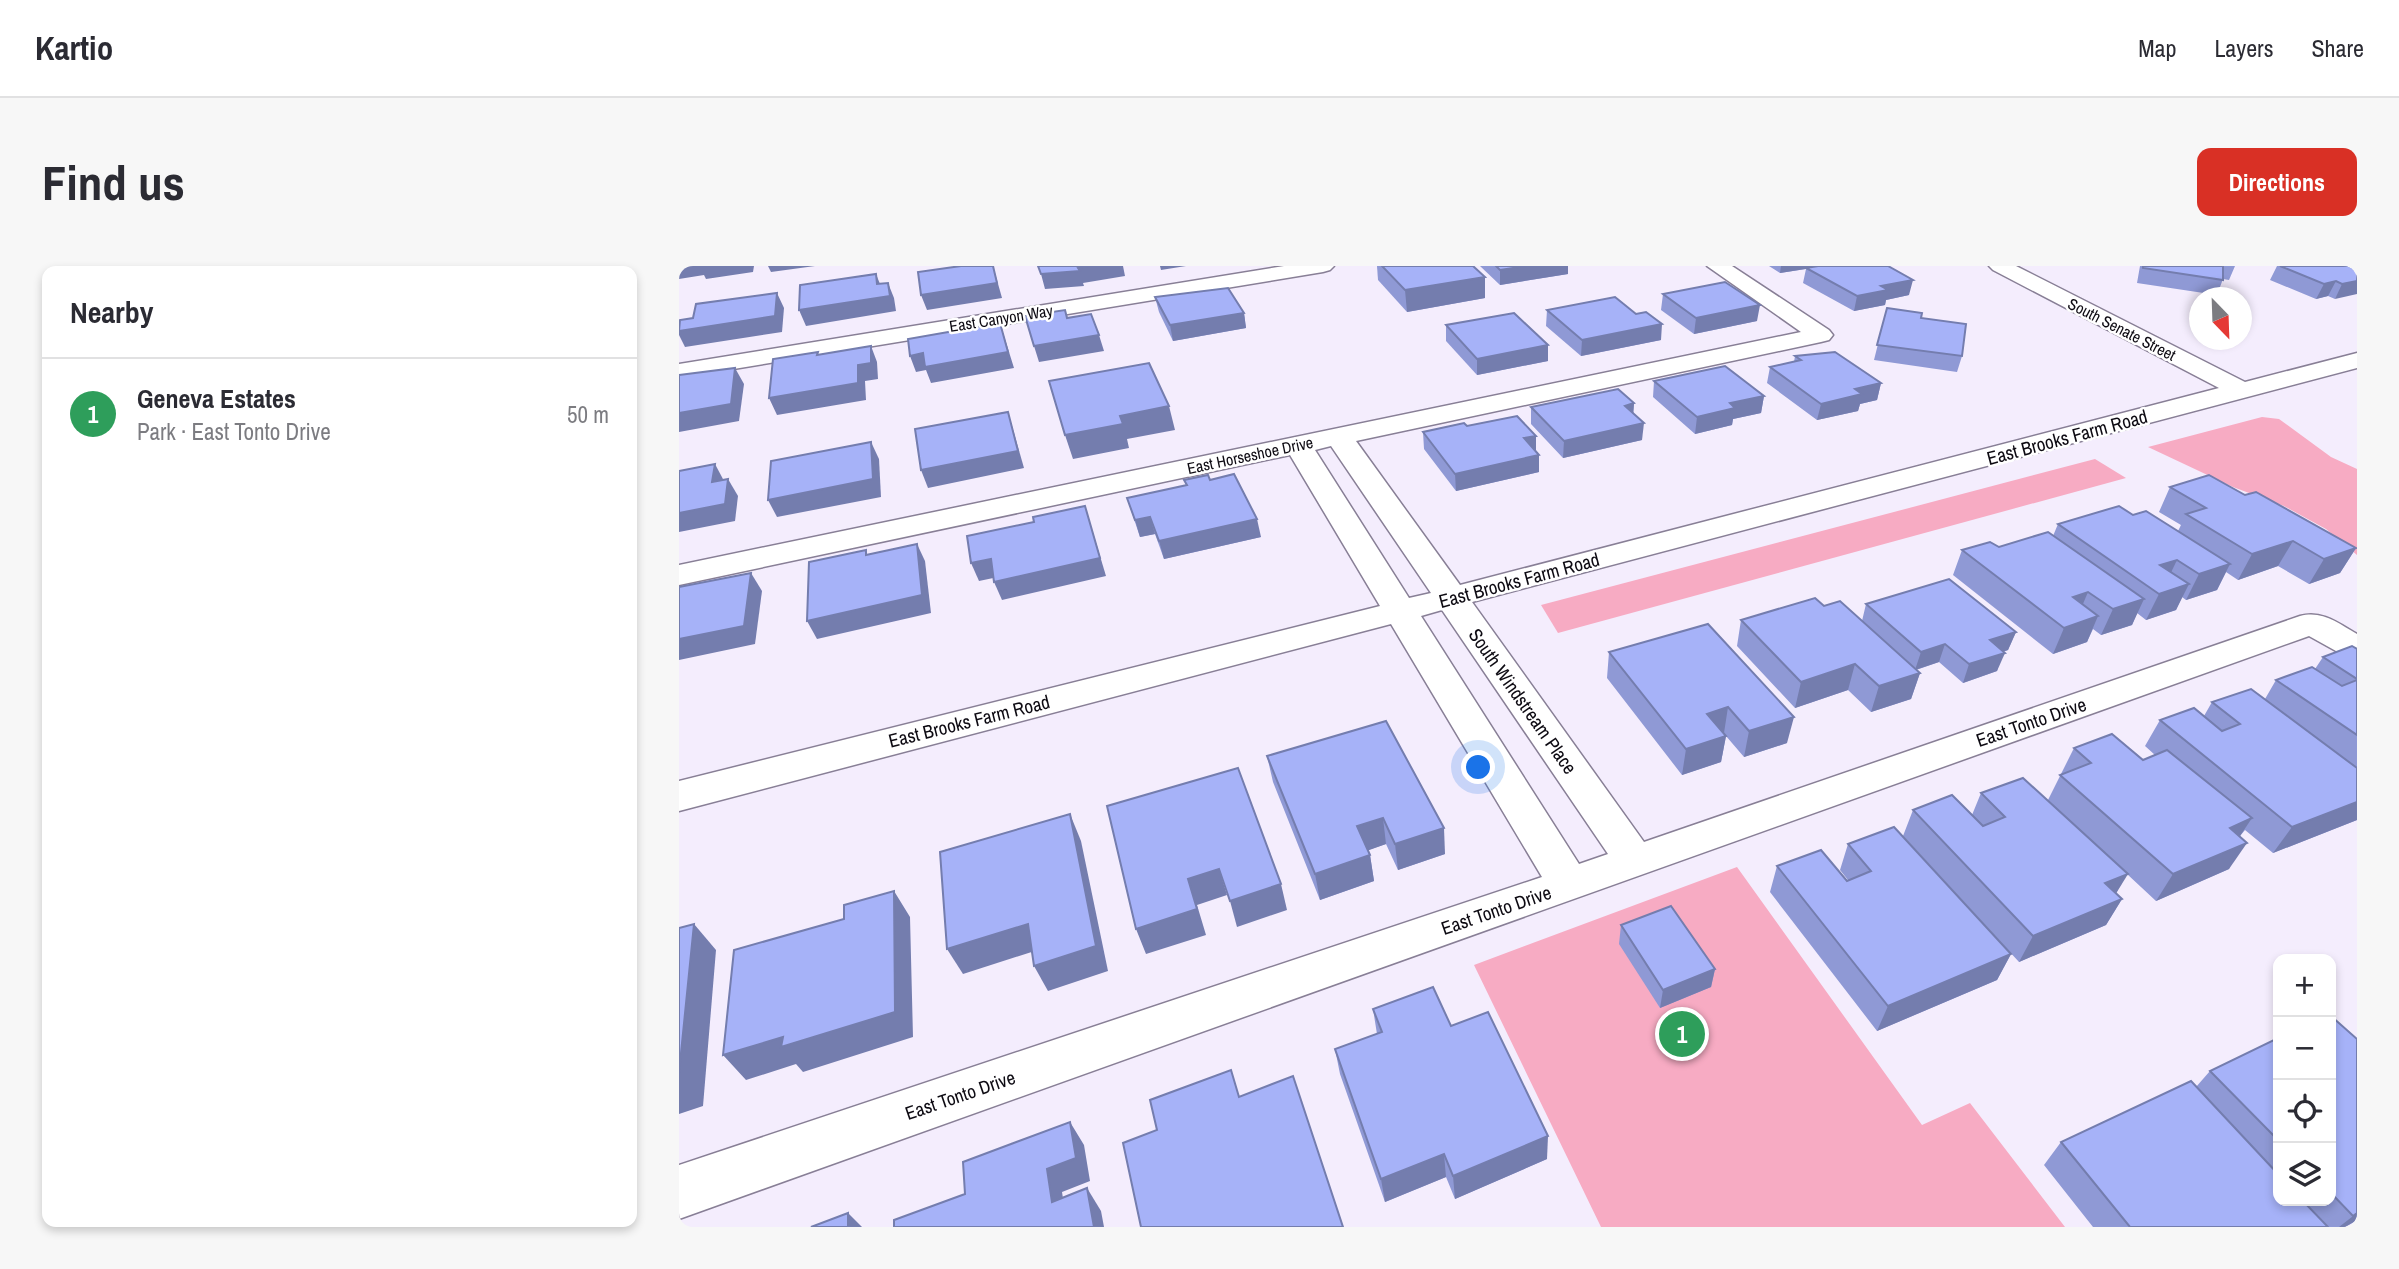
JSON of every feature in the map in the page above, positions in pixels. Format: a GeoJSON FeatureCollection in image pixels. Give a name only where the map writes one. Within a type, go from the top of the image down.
{"type":"FeatureCollection","features":[{"type":"Feature","properties":{"kind":"street","name":"East Canyon Way"},"geometry":{"type":"LineString","coordinates":[[679,371],[1322,266]]}},
{"type":"Feature","properties":{"kind":"street","name":"East Horseshoe Drive"},"geometry":{"type":"LineString","coordinates":[[679,575],[1821,335],[1717,266]]}},
{"type":"Feature","properties":{"kind":"street","name":"South Senate Street"},"geometry":{"type":"LineString","coordinates":[[2000,266],[2244,391]]}},
{"type":"Feature","properties":{"kind":"street","name":"East Brooks Farm Road"},"geometry":{"type":"LineString","coordinates":[[679,796],[1451,598],[2357,360]]}},
{"type":"Feature","properties":{"kind":"street","name":"South Windstream Place"},"geometry":{"type":"LineString","coordinates":[[1339,437],[1635,861]]}},
{"type":"Feature","properties":{"kind":"street"},"geometry":{"type":"LineString","coordinates":[[1298,446],[1569,885]]}},
{"type":"Feature","properties":{"kind":"street"},"geometry":{"type":"LineString","coordinates":[[1345,520],[1389,509]]}},
{"type":"Feature","properties":{"kind":"street","name":"East Tonto Drive"},"geometry":{"type":"LineString","coordinates":[[679,1192],[1569,885],[2312,623],[2357,648]]}},
{"type":"Feature","properties":{"kind":"shaded area"},"geometry":{"type":"Polygon","coordinates":[[[2262,417],[2279,419],[2331,457],[2357,469],[2357,555],[2326,529],[2284,506],[2233,487],[2148,447],[2262,417]]]}},
{"type":"Feature","properties":{"kind":"shaded area"},"geometry":{"type":"Polygon","coordinates":[[[2095,459],[2126,478],[1558,633],[1541,605],[2095,459]]]}},
{"type":"Feature","properties":{"kind":"shaded area"},"geometry":{"type":"Polygon","coordinates":[[[1737,867],[1922,1125],[1970,1103],[2065,1227],[1601,1227],[1474,965],[1737,867]]]}},
{"type":"Feature","properties":{"kind":"building"},"geometry":{"type":"Polygon","coordinates":[[[961,266],[993,266],[997,283],[921,295],[918,272],[961,266]]]}},
{"type":"Feature","properties":{"kind":"building"},"geometry":{"type":"Polygon","coordinates":[[[1038,266],[1091,266],[1078,268],[1080,271],[1041,274],[1038,266]]]}},
{"type":"Feature","properties":{"kind":"building"},"geometry":{"type":"Polygon","coordinates":[[[1382,266],[1473,266],[1485,277],[1405,290],[1382,266]]]}},
{"type":"Feature","properties":{"kind":"building"},"geometry":{"type":"Polygon","coordinates":[[[1496,266],[1526,266],[1500,270],[1496,266]]]}},
{"type":"Feature","properties":{"kind":"building"},"geometry":{"type":"Polygon","coordinates":[[[1888,266],[1913,280],[1881,286],[1888,290],[1857,296],[1806,268],[1888,266]]]}},
{"type":"Feature","properties":{"kind":"building"},"geometry":{"type":"Polygon","coordinates":[[[2223,266],[2223,280],[2143,268],[2223,266]]]}},
{"type":"Feature","properties":{"kind":"building"},"geometry":{"type":"Polygon","coordinates":[[[2280,266],[2357,266],[2357,281],[2324,284],[2280,266]]]}},
{"type":"Feature","properties":{"kind":"building"},"geometry":{"type":"Polygon","coordinates":[[[876,274],[877,284],[888,283],[890,296],[799,310],[800,285],[876,274]]]}},
{"type":"Feature","properties":{"kind":"building"},"geometry":{"type":"Polygon","coordinates":[[[1725,282],[1760,305],[1696,318],[1663,294],[1725,282]]]}},
{"type":"Feature","properties":{"kind":"building"},"geometry":{"type":"Polygon","coordinates":[[[1228,288],[1244,313],[1170,325],[1155,297],[1228,288]]]}},
{"type":"Feature","properties":{"kind":"building"},"geometry":{"type":"Polygon","coordinates":[[[777,293],[775,316],[679,331],[680,320],[693,318],[696,304],[777,293]]]}},
{"type":"Feature","properties":{"kind":"building"},"geometry":{"type":"Polygon","coordinates":[[[1615,297],[1636,314],[1646,312],[1662,324],[1582,340],[1547,310],[1615,297]]]}},
{"type":"Feature","properties":{"kind":"building"},"geometry":{"type":"Polygon","coordinates":[[[1887,308],[1922,313],[1921,318],[1966,324],[1962,356],[1877,345],[1887,308]]]}},
{"type":"Feature","properties":{"kind":"building"},"geometry":{"type":"Polygon","coordinates":[[[1065,310],[1067,318],[1091,314],[1099,335],[1034,346],[1025,316],[1065,310]]]}},
{"type":"Feature","properties":{"kind":"building"},"geometry":{"type":"Polygon","coordinates":[[[1514,313],[1548,345],[1477,359],[1446,325],[1514,313]]]}},
{"type":"Feature","properties":{"kind":"building"},"geometry":{"type":"Polygon","coordinates":[[[1000,323],[1008,352],[925,367],[923,353],[910,356],[908,339],[1000,323]]]}},
{"type":"Feature","properties":{"kind":"building"},"geometry":{"type":"Polygon","coordinates":[[[871,346],[871,363],[858,365],[858,383],[769,398],[773,359],[871,346]]]}},
{"type":"Feature","properties":{"kind":"building"},"geometry":{"type":"Polygon","coordinates":[[[1835,352],[1881,383],[1855,389],[1862,394],[1821,404],[1770,367],[1801,360],[1795,356],[1835,352]]]}},
{"type":"Feature","properties":{"kind":"building"},"geometry":{"type":"Polygon","coordinates":[[[1149,363],[1169,406],[1120,416],[1123,424],[1065,435],[1049,381],[1149,363]]]}},
{"type":"Feature","properties":{"kind":"building"},"geometry":{"type":"Polygon","coordinates":[[[1725,366],[1764,396],[1730,403],[1735,408],[1697,417],[1654,381],[1725,366]]]}},
{"type":"Feature","properties":{"kind":"building"},"geometry":{"type":"Polygon","coordinates":[[[735,368],[731,404],[679,413],[679,375],[735,368]]]}},
{"type":"Feature","properties":{"kind":"building"},"geometry":{"type":"Polygon","coordinates":[[[1618,389],[1634,403],[1625,406],[1644,423],[1564,441],[1531,407],[1618,389]]]}},
{"type":"Feature","properties":{"kind":"building"},"geometry":{"type":"Polygon","coordinates":[[[1008,412],[1018,451],[921,470],[915,429],[1008,412]]]}},
{"type":"Feature","properties":{"kind":"building"},"geometry":{"type":"Polygon","coordinates":[[[1517,416],[1536,436],[1524,438],[1539,455],[1455,474],[1423,432],[1464,423],[1467,426],[1517,416]]]}},
{"type":"Feature","properties":{"kind":"building"},"geometry":{"type":"Polygon","coordinates":[[[871,442],[873,479],[768,500],[771,461],[871,442]]]}},
{"type":"Feature","properties":{"kind":"building"},"geometry":{"type":"Polygon","coordinates":[[[715,464],[712,482],[728,479],[725,504],[679,513],[679,471],[715,464]]]}},
{"type":"Feature","properties":{"kind":"building"},"geometry":{"type":"Polygon","coordinates":[[[1234,474],[1257,519],[1159,541],[1150,517],[1135,520],[1127,498],[1187,485],[1184,480],[1208,475],[1210,480],[1234,474]]]}},
{"type":"Feature","properties":{"kind":"building"},"geometry":{"type":"Polygon","coordinates":[[[2209,475],[2245,495],[2256,492],[2356,548],[2324,559],[2293,541],[2252,554],[2186,514],[2206,508],[2170,487],[2209,475]]]}},
{"type":"Feature","properties":{"kind":"building"},"geometry":{"type":"Polygon","coordinates":[[[1085,506],[1100,558],[994,582],[991,559],[971,563],[967,536],[1034,522],[1033,517],[1085,506]]]}},
{"type":"Feature","properties":{"kind":"building"},"geometry":{"type":"Polygon","coordinates":[[[2119,506],[2133,515],[2146,511],[2230,564],[2199,574],[2177,560],[2160,565],[2189,584],[2159,594],[2058,524],[2119,506]]]}},
{"type":"Feature","properties":{"kind":"building"},"geometry":{"type":"Polygon","coordinates":[[[2048,532],[2144,599],[2113,609],[2088,592],[2073,597],[2098,616],[2064,628],[1962,550],[1990,542],[1999,547],[2048,532]]]}},
{"type":"Feature","properties":{"kind":"building"},"geometry":{"type":"Polygon","coordinates":[[[917,544],[922,595],[807,621],[809,562],[866,550],[866,555],[917,544]]]}},
{"type":"Feature","properties":{"kind":"building"},"geometry":{"type":"Polygon","coordinates":[[[751,573],[744,626],[679,639],[679,587],[751,573]]]}},
{"type":"Feature","properties":{"kind":"building"},"geometry":{"type":"Polygon","coordinates":[[[1949,579],[2016,632],[1990,640],[2005,653],[1969,664],[1945,644],[1921,652],[1866,604],[1949,579]]]}},
{"type":"Feature","properties":{"kind":"building"},"geometry":{"type":"Polygon","coordinates":[[[1815,598],[1824,606],[1840,601],[1920,673],[1879,686],[1855,664],[1801,682],[1741,620],[1815,598]]]}},
{"type":"Feature","properties":{"kind":"building"},"geometry":{"type":"Polygon","coordinates":[[[1708,624],[1794,717],[1749,731],[1728,707],[1707,714],[1726,736],[1686,749],[1609,652],[1708,624]]]}},
{"type":"Feature","properties":{"kind":"building"},"geometry":{"type":"Polygon","coordinates":[[[2352,646],[2357,649],[2357,679],[2323,657],[2352,646]]]}},
{"type":"Feature","properties":{"kind":"building"},"geometry":{"type":"Polygon","coordinates":[[[2312,667],[2342,686],[2357,680],[2357,735],[2276,680],[2312,667]]]}},
{"type":"Feature","properties":{"kind":"building"},"geometry":{"type":"Polygon","coordinates":[[[2251,689],[2357,768],[2357,802],[2292,827],[2160,720],[2194,708],[2222,731],[2240,724],[2212,702],[2251,689]]]}},
{"type":"Feature","properties":{"kind":"building"},"geometry":{"type":"Polygon","coordinates":[[[1386,721],[1444,828],[1395,844],[1383,818],[1357,826],[1370,855],[1315,874],[1267,756],[1386,721]]]}},
{"type":"Feature","properties":{"kind":"building"},"geometry":{"type":"Polygon","coordinates":[[[2112,734],[2143,760],[2167,750],[2252,818],[2230,828],[2247,843],[2173,874],[2060,775],[2091,763],[2074,748],[2112,734]]]}},
{"type":"Feature","properties":{"kind":"building"},"geometry":{"type":"Polygon","coordinates":[[[1238,768],[1281,884],[1230,901],[1219,869],[1188,879],[1197,909],[1136,929],[1107,806],[1238,768]]]}},
{"type":"Feature","properties":{"kind":"building"},"geometry":{"type":"Polygon","coordinates":[[[2023,778],[2128,874],[2105,883],[2122,899],[2033,936],[1913,810],[1952,795],[1983,826],[2005,817],[1981,793],[2023,778]]]}},
{"type":"Feature","properties":{"kind":"building"},"geometry":{"type":"Polygon","coordinates":[[[1070,814],[1096,946],[1034,966],[1028,924],[947,949],[940,852],[1070,814]]]}},
{"type":"Feature","properties":{"kind":"building"},"geometry":{"type":"Polygon","coordinates":[[[1894,827],[2011,954],[1888,1006],[1777,866],[1821,850],[1847,881],[1871,871],[1848,844],[1894,827]]]}},
{"type":"Feature","properties":{"kind":"building"},"geometry":{"type":"Polygon","coordinates":[[[894,891],[895,1012],[781,1047],[783,1037],[723,1055],[734,950],[844,919],[844,905],[894,891]]]}},
{"type":"Feature","properties":{"kind":"building"},"geometry":{"type":"Polygon","coordinates":[[[1671,906],[1715,969],[1663,990],[1621,925],[1671,906]]]}},
{"type":"Feature","properties":{"kind":"building"},"geometry":{"type":"Polygon","coordinates":[[[694,924],[679,1073],[679,928],[694,924]]]}},
{"type":"Feature","properties":{"kind":"building"},"geometry":{"type":"Polygon","coordinates":[[[1433,987],[1451,1026],[1488,1012],[1548,1136],[1453,1176],[1444,1154],[1381,1179],[1335,1049],[1382,1032],[1373,1009],[1433,987]]]}},
{"type":"Feature","properties":{"kind":"building"},"geometry":{"type":"Polygon","coordinates":[[[2336,1020],[2357,1039],[2357,1213],[2353,1216],[2336,1198],[2336,1020]]]}},
{"type":"Feature","properties":{"kind":"building"},"geometry":{"type":"Polygon","coordinates":[[[2273,1040],[2273,1135],[2210,1071],[2273,1040]]]}},
{"type":"Feature","properties":{"kind":"building"},"geometry":{"type":"Polygon","coordinates":[[[1231,1070],[1239,1097],[1293,1076],[1343,1227],[1141,1227],[1123,1143],[1157,1130],[1150,1100],[1231,1070]]]}},
{"type":"Feature","properties":{"kind":"building"},"geometry":{"type":"Polygon","coordinates":[[[2191,1081],[2273,1169],[2273,1206],[2308,1206],[2328,1227],[2130,1227],[2061,1142],[2191,1081]]]}},
{"type":"Feature","properties":{"kind":"building"},"geometry":{"type":"Polygon","coordinates":[[[1070,1122],[1076,1158],[1047,1169],[1052,1202],[1087,1188],[1094,1227],[894,1227],[894,1220],[965,1194],[963,1162],[1070,1122]]]}},
{"type":"Feature","properties":{"kind":"building"},"geometry":{"type":"Polygon","coordinates":[[[848,1213],[848,1227],[811,1227],[848,1213]]]}},
{"type":"Feature","properties":{"kind":"place","name":"Geneva Estates"},"geometry":{"type":"Point","coordinates":[1682,1034]}}]}
